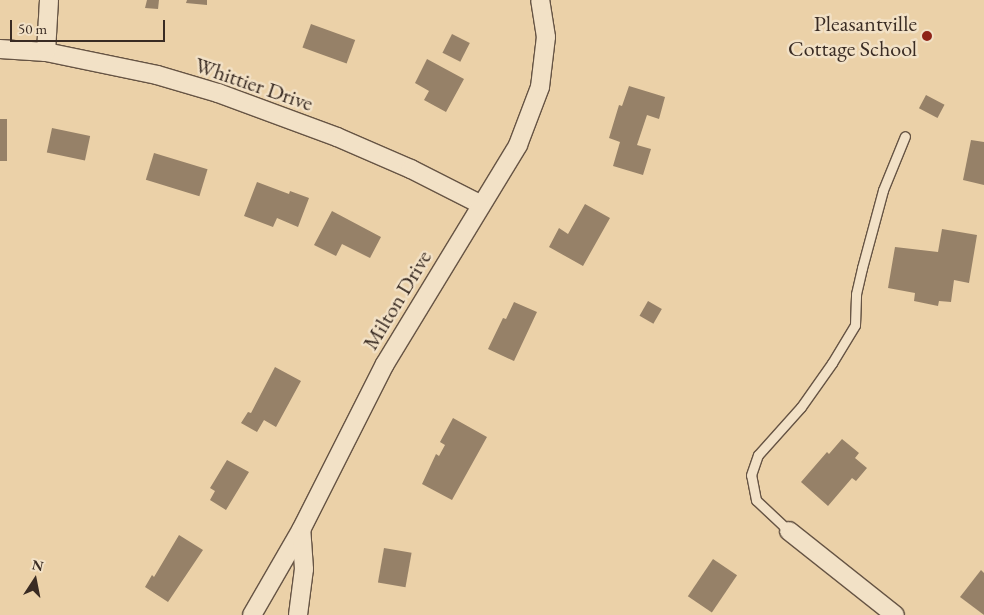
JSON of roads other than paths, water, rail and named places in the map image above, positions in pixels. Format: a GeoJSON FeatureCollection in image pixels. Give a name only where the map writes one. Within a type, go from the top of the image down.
{"type":"FeatureCollection","features":[{"type":"Feature","properties":{"kind":"street"},"geometry":{"type":"LineString","coordinates":[[46,52],[49,0]]}},
{"type":"Feature","properties":{"kind":"street","name":"Milton Drive"},"geometry":{"type":"LineString","coordinates":[[252,615],[301,530],[386,364],[480,204],[518,145],[540,88],[546,37],[540,0]]}},
{"type":"Feature","properties":{"kind":"street","name":"Whittier Drive"},"geometry":{"type":"LineString","coordinates":[[0,49],[46,52],[157,76],[218,93],[353,144],[411,169],[480,204]]}},
{"type":"Feature","properties":{"kind":"street"},"geometry":{"type":"LineString","coordinates":[[298,615],[304,569],[301,530]]}},
{"type":"Feature","properties":{"kind":"street"},"geometry":{"type":"LineString","coordinates":[[789,531],[895,615]]}},
{"type":"Feature","properties":{"kind":"lane"},"geometry":{"type":"LineString","coordinates":[[789,531],[756,500],[751,475],[758,455],[801,407],[832,363],[855,325],[856,294],[862,268],[883,190],[905,136]]}},
{"type":"Feature","properties":{"kind":"place","name":"Pleasantville Cottage School"},"geometry":{"type":"Point","coordinates":[927,36]}}]}
